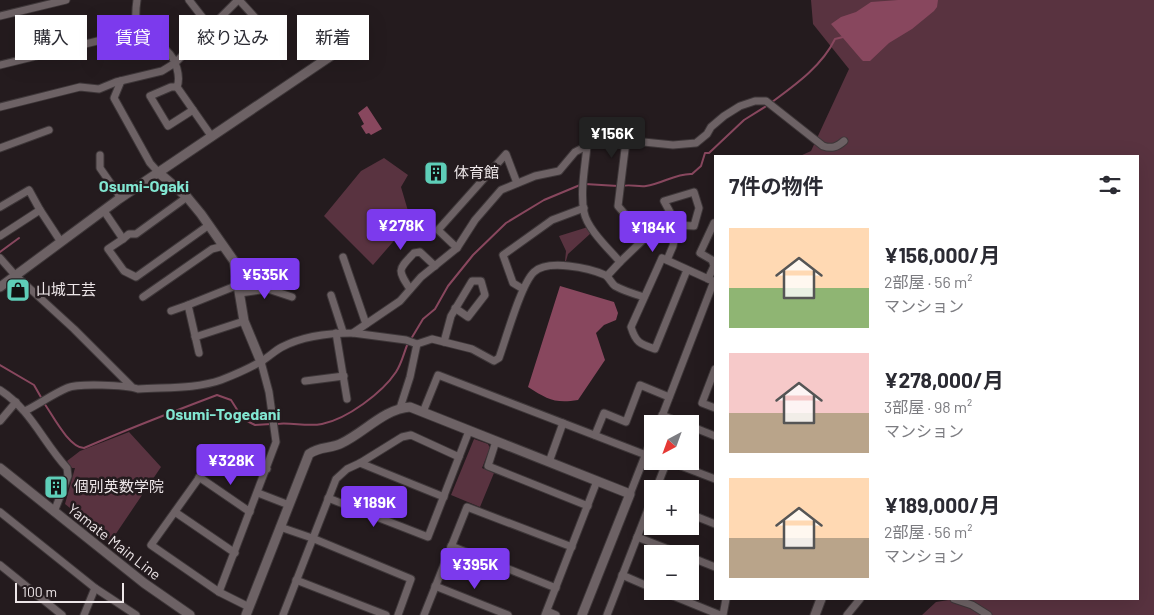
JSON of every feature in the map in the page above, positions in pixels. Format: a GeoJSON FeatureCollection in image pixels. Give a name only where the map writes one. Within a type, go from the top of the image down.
{"type":"FeatureCollection","features":[{"type":"Feature","properties":{"kind":"street"},"geometry":{"type":"LineString","coordinates":[[0,16],[66,0]]}},
{"type":"Feature","properties":{"kind":"street"},"geometry":{"type":"LineString","coordinates":[[135,15],[137,0]]}},
{"type":"Feature","properties":{"kind":"street"},"geometry":{"type":"LineString","coordinates":[[189,0],[201,15]]}},
{"type":"Feature","properties":{"kind":"street"},"geometry":{"type":"LineString","coordinates":[[222,15],[238,0],[252,15]]}},
{"type":"Feature","properties":{"kind":"street"},"geometry":{"type":"LineString","coordinates":[[0,65],[97,41]]}},
{"type":"Feature","properties":{"kind":"street"},"geometry":{"type":"LineString","coordinates":[[169,54],[178,72],[179,81],[177,87]]}},
{"type":"Feature","properties":{"kind":"street"},"geometry":{"type":"LineString","coordinates":[[0,107],[80,87],[98,89],[162,70],[179,58]]}},
{"type":"Feature","properties":{"kind":"street"},"geometry":{"type":"LineString","coordinates":[[0,287],[121,198],[325,60]]}},
{"type":"Feature","properties":{"kind":"street"},"geometry":{"type":"LineString","coordinates":[[121,81],[114,98],[150,163],[187,197],[234,261],[244,321],[261,362],[269,392],[276,442],[219,592]]}},
{"type":"Feature","properties":{"kind":"street"},"geometry":{"type":"LineString","coordinates":[[177,87],[171,87],[150,96],[168,126],[193,110]]}},
{"type":"Feature","properties":{"kind":"street"},"geometry":{"type":"LineString","coordinates":[[177,87],[212,137]]}},
{"type":"Feature","properties":{"kind":"street"},"geometry":{"type":"LineString","coordinates":[[353,333],[400,302],[410,289],[457,248],[475,220],[501,190],[535,176],[559,171],[575,152],[600,139],[673,144],[696,143],[724,116],[740,106],[755,100],[766,101],[823,146],[836,147],[844,141]]}},
{"type":"Feature","properties":{"kind":"street"},"geometry":{"type":"LineString","coordinates":[[0,148],[49,130]]}},
{"type":"Feature","properties":{"kind":"street"},"geometry":{"type":"LineString","coordinates":[[607,276],[645,238],[618,206],[626,141]]}},
{"type":"Feature","properties":{"kind":"street"},"geometry":{"type":"LineString","coordinates":[[587,146],[584,179],[584,214],[590,225],[620,262]]}},
{"type":"Feature","properties":{"kind":"street"},"geometry":{"type":"LineString","coordinates":[[457,248],[438,230],[506,154],[516,183]]}},
{"type":"Feature","properties":{"kind":"street"},"geometry":{"type":"LineString","coordinates":[[100,155],[100,168],[121,198]]}},
{"type":"Feature","properties":{"kind":"street"},"geometry":{"type":"LineString","coordinates":[[0,207],[29,190],[61,242]]}},
{"type":"Feature","properties":{"kind":"street"},"geometry":{"type":"LineString","coordinates":[[667,260],[673,246],[677,225],[664,201],[694,192],[700,208],[694,226],[677,225]]}},
{"type":"Feature","properties":{"kind":"street"},"geometry":{"type":"LineString","coordinates":[[187,197],[136,234],[129,234],[108,249],[124,271],[136,277],[209,225]]}},
{"type":"Feature","properties":{"kind":"street"},"geometry":{"type":"LineString","coordinates":[[523,289],[513,283],[503,255],[552,220],[584,208]]}},
{"type":"Feature","properties":{"kind":"street"},"geometry":{"type":"LineString","coordinates":[[0,236],[40,210]]}},
{"type":"Feature","properties":{"kind":"street"},"geometry":{"type":"LineString","coordinates":[[104,211],[123,239]]}},
{"type":"Feature","properties":{"kind":"street"},"geometry":{"type":"LineString","coordinates":[[662,415],[712,281],[714,266],[712,260],[700,253],[714,223]]}},
{"type":"Feature","properties":{"kind":"street"},"geometry":{"type":"LineString","coordinates":[[143,297],[212,249],[224,246]]}},
{"type":"Feature","properties":{"kind":"street"},"geometry":{"type":"LineString","coordinates":[[410,289],[400,274],[401,267],[414,253],[420,252],[435,266]]}},
{"type":"Feature","properties":{"kind":"street"},"geometry":{"type":"LineString","coordinates":[[343,256],[366,324]]}},
{"type":"Feature","properties":{"kind":"street"},"geometry":{"type":"LineString","coordinates":[[0,258],[15,275],[74,329],[131,386]]}},
{"type":"Feature","properties":{"kind":"street"},"geometry":{"type":"LineString","coordinates":[[687,270],[655,349],[639,343],[631,327],[662,258],[712,281]]}},
{"type":"Feature","properties":{"kind":"street"},"geometry":{"type":"LineString","coordinates":[[25,411],[48,400],[68,387],[93,385],[131,386],[138,388],[201,385],[221,380],[261,362],[281,347],[340,333],[353,333],[412,342],[432,339],[472,349],[494,361],[499,358],[523,289],[535,271],[558,265],[607,276],[613,284],[621,289],[644,297]]}},
{"type":"Feature","properties":{"kind":"street"},"geometry":{"type":"LineString","coordinates":[[444,342],[450,316],[472,281],[481,281],[485,295],[468,317],[456,308]]}},
{"type":"Feature","properties":{"kind":"street"},"geometry":{"type":"LineString","coordinates":[[171,311],[239,289],[268,289],[292,297]]}},
{"type":"Feature","properties":{"kind":"street"},"geometry":{"type":"LineString","coordinates":[[332,295],[340,333],[347,399]]}},
{"type":"Feature","properties":{"kind":"street"},"geometry":{"type":"LineString","coordinates":[[188,305],[199,353]]}},
{"type":"Feature","properties":{"kind":"street"},"geometry":{"type":"LineString","coordinates":[[195,337],[244,321]]}},
{"type":"Feature","properties":{"kind":"street"},"geometry":{"type":"LineString","coordinates":[[400,408],[410,377],[412,342]]}},
{"type":"Feature","properties":{"kind":"street"},"geometry":{"type":"LineString","coordinates":[[714,372],[702,402],[714,408]]}},
{"type":"Feature","properties":{"kind":"street"},"geometry":{"type":"LineString","coordinates":[[423,412],[438,375],[644,454]]}},
{"type":"Feature","properties":{"kind":"street"},"geometry":{"type":"LineString","coordinates":[[305,381],[344,376]]}},
{"type":"Feature","properties":{"kind":"street"},"geometry":{"type":"LineString","coordinates":[[595,435],[604,413],[626,422],[640,385],[669,396]]}},
{"type":"Feature","properties":{"kind":"street"},"geometry":{"type":"LineString","coordinates":[[0,390],[25,411],[67,468],[68,476],[54,512]]}},
{"type":"Feature","properties":{"kind":"street"},"geometry":{"type":"LineString","coordinates":[[0,421],[16,402]]}},
{"type":"Feature","properties":{"kind":"street"},"geometry":{"type":"LineString","coordinates":[[267,469],[218,450],[151,545],[248,611],[309,454],[316,449],[342,443],[400,408],[410,407],[630,494]]}},
{"type":"Feature","properties":{"kind":"street"},"geometry":{"type":"LineString","coordinates":[[549,462],[563,422]]}},
{"type":"Feature","properties":{"kind":"street"},"geometry":{"type":"LineString","coordinates":[[699,430],[714,436]]}},
{"type":"Feature","properties":{"kind":"street"},"geometry":{"type":"LineString","coordinates":[[328,498],[428,537],[470,431]]}},
{"type":"Feature","properties":{"kind":"street"},"geometry":{"type":"LineString","coordinates":[[283,615],[336,479],[347,468],[360,463],[402,436],[411,436],[459,457]]}},
{"type":"Feature","properties":{"kind":"street"},"geometry":{"type":"LineString","coordinates":[[496,441],[488,466],[588,506]]}},
{"type":"Feature","properties":{"kind":"street"},"geometry":{"type":"LineString","coordinates":[[582,615],[644,460]]}},
{"type":"Feature","properties":{"kind":"street"},"geometry":{"type":"LineString","coordinates":[[360,463],[444,498]]}},
{"type":"Feature","properties":{"kind":"street"},"geometry":{"type":"LineString","coordinates":[[692,470],[714,479]]}},
{"type":"Feature","properties":{"kind":"street","name":"Yamate Main Line"},"geometry":{"type":"LineString","coordinates":[[1,472],[144,583],[190,615]]}},
{"type":"Feature","properties":{"kind":"street"},"geometry":{"type":"LineString","coordinates":[[199,478],[250,512]]}},
{"type":"Feature","properties":{"kind":"street"},"geometry":{"type":"LineString","coordinates":[[556,615],[546,613],[597,480]]}},
{"type":"Feature","properties":{"kind":"street"},"geometry":{"type":"LineString","coordinates":[[258,493],[289,505]]}},
{"type":"Feature","properties":{"kind":"street"},"geometry":{"type":"LineString","coordinates":[[424,615],[467,507],[572,547]]}},
{"type":"Feature","properties":{"kind":"street"},"geometry":{"type":"LineString","coordinates":[[0,512],[96,588],[136,615]]}},
{"type":"Feature","properties":{"kind":"street"},"geometry":{"type":"LineString","coordinates":[[175,512],[234,553]]}},
{"type":"Feature","properties":{"kind":"street"},"geometry":{"type":"LineString","coordinates":[[699,518],[714,524]]}},
{"type":"Feature","properties":{"kind":"street"},"geometry":{"type":"LineString","coordinates":[[608,615],[644,521]]}},
{"type":"Feature","properties":{"kind":"street"},"geometry":{"type":"LineString","coordinates":[[280,527],[312,538],[411,579],[398,615]]}},
{"type":"Feature","properties":{"kind":"street"},"geometry":{"type":"LineString","coordinates":[[638,537],[658,545]]}},
{"type":"Feature","properties":{"kind":"street"},"geometry":{"type":"LineString","coordinates":[[451,546],[556,588]]}},
{"type":"Feature","properties":{"kind":"street"},"geometry":{"type":"LineString","coordinates":[[699,561],[714,567]]}},
{"type":"Feature","properties":{"kind":"street"},"geometry":{"type":"LineString","coordinates":[[0,566],[62,615]]}},
{"type":"Feature","properties":{"kind":"street"},"geometry":{"type":"LineString","coordinates":[[622,575],[644,585]]}},
{"type":"Feature","properties":{"kind":"street"},"geometry":{"type":"LineString","coordinates":[[296,580],[386,615]]}},
{"type":"Feature","properties":{"kind":"street"},"geometry":{"type":"LineString","coordinates":[[435,586],[508,615]]}},
{"type":"Feature","properties":{"kind":"street"},"geometry":{"type":"LineString","coordinates":[[84,615],[96,588]]}},
{"type":"Feature","properties":{"kind":"street"},"geometry":{"type":"LineString","coordinates":[[684,600],[722,615],[726,600]]}},
{"type":"Feature","properties":{"kind":"street"},"geometry":{"type":"LineString","coordinates":[[815,615],[821,600]]}},
{"type":"Feature","properties":{"kind":"street"},"geometry":{"type":"LineString","coordinates":[[847,615],[858,600]]}},
{"type":"Feature","properties":{"kind":"street"},"geometry":{"type":"LineString","coordinates":[[957,600],[972,605],[988,615]]}},
{"type":"Feature","properties":{"kind":"shaded area"},"geometry":{"type":"Polygon","coordinates":[[[811,0],[1154,0],[1154,615],[922,615],[936,602],[949,600],[1139,600],[1139,155],[802,155],[811,151],[849,69],[813,24],[811,0]]]}},
{"type":"Feature","properties":{"kind":"shaded area"},"geometry":{"type":"Polygon","coordinates":[[[938,0],[934,11],[912,29],[889,43],[870,61],[863,61],[831,24],[841,17],[856,12],[871,2],[938,0]]]}},
{"type":"Feature","properties":{"kind":"shaded area"},"geometry":{"type":"Polygon","coordinates":[[[367,106],[382,129],[371,135],[369,133],[366,134],[361,126],[364,124],[358,113],[367,106]]]}},
{"type":"Feature","properties":{"kind":"shaded area"},"geometry":{"type":"Polygon","coordinates":[[[384,158],[408,175],[401,187],[411,221],[373,265],[324,216],[361,171],[384,158]]]}},
{"type":"Feature","properties":{"kind":"shaded area"},"geometry":{"type":"Polygon","coordinates":[[[588,227],[591,233],[568,254],[565,261],[566,251],[559,236],[588,227]]]}},
{"type":"Feature","properties":{"kind":"shaded area"},"geometry":{"type":"Polygon","coordinates":[[[560,286],[614,302],[618,313],[616,320],[604,325],[596,333],[605,360],[578,400],[570,401],[557,401],[541,395],[528,387],[560,286]]]}},
{"type":"Feature","properties":{"kind":"shaded area"},"geometry":{"type":"Polygon","coordinates":[[[129,432],[161,467],[111,541],[65,504],[75,468],[72,468],[67,461],[80,451],[129,432]]]}},
{"type":"Feature","properties":{"kind":"shaded area"},"geometry":{"type":"Polygon","coordinates":[[[474,439],[488,444],[490,448],[482,468],[494,473],[480,507],[451,495],[474,439]]]}},
{"type":"Feature","properties":{"kind":"waterway"},"geometry":{"type":"LineString","coordinates":[[772,102],[799,82],[823,58],[835,39],[843,37]]}},
{"type":"Feature","properties":{"kind":"waterway"},"geometry":{"type":"LineString","coordinates":[[622,186],[646,186],[680,175],[692,174],[701,166],[705,153],[709,153],[744,120],[768,105]]}},
{"type":"Feature","properties":{"kind":"waterway"},"geometry":{"type":"LineString","coordinates":[[585,184],[618,186]]}},
{"type":"Feature","properties":{"kind":"waterway"},"geometry":{"type":"LineString","coordinates":[[411,339],[423,319],[435,309],[448,286],[473,255],[506,223],[544,200],[580,185]]}},
{"type":"Feature","properties":{"kind":"waterway"},"geometry":{"type":"LineString","coordinates":[[0,252],[19,238]]}},
{"type":"Feature","properties":{"kind":"waterway"},"geometry":{"type":"LineString","coordinates":[[276,424],[322,424],[353,411],[390,380],[400,365],[408,343]]}},
{"type":"Feature","properties":{"kind":"waterway"},"geometry":{"type":"LineString","coordinates":[[0,365],[34,385],[42,399]]}},
{"type":"Feature","properties":{"kind":"waterway"},"geometry":{"type":"LineString","coordinates":[[44,403],[67,437],[78,447],[84,448],[217,395],[231,400],[243,419],[255,425],[271,424]]}},
{"type":"Feature","properties":{"kind":"place","name":"体育館"},"geometry":{"type":"Point","coordinates":[436,173]}},
{"type":"Feature","properties":{"kind":"place","name":"山城工芸"},"geometry":{"type":"Point","coordinates":[18,290]}},
{"type":"Feature","properties":{"kind":"place","name":"個別英数学院"},"geometry":{"type":"Point","coordinates":[56,487]}},
{"type":"Feature","properties":{"kind":"district","name":"Osumi-Ogaki"},"geometry":{"type":"Point","coordinates":[144,186]}},
{"type":"Feature","properties":{"kind":"district","name":"Osumi-Togedani"},"geometry":{"type":"Point","coordinates":[223,414]}}]}
